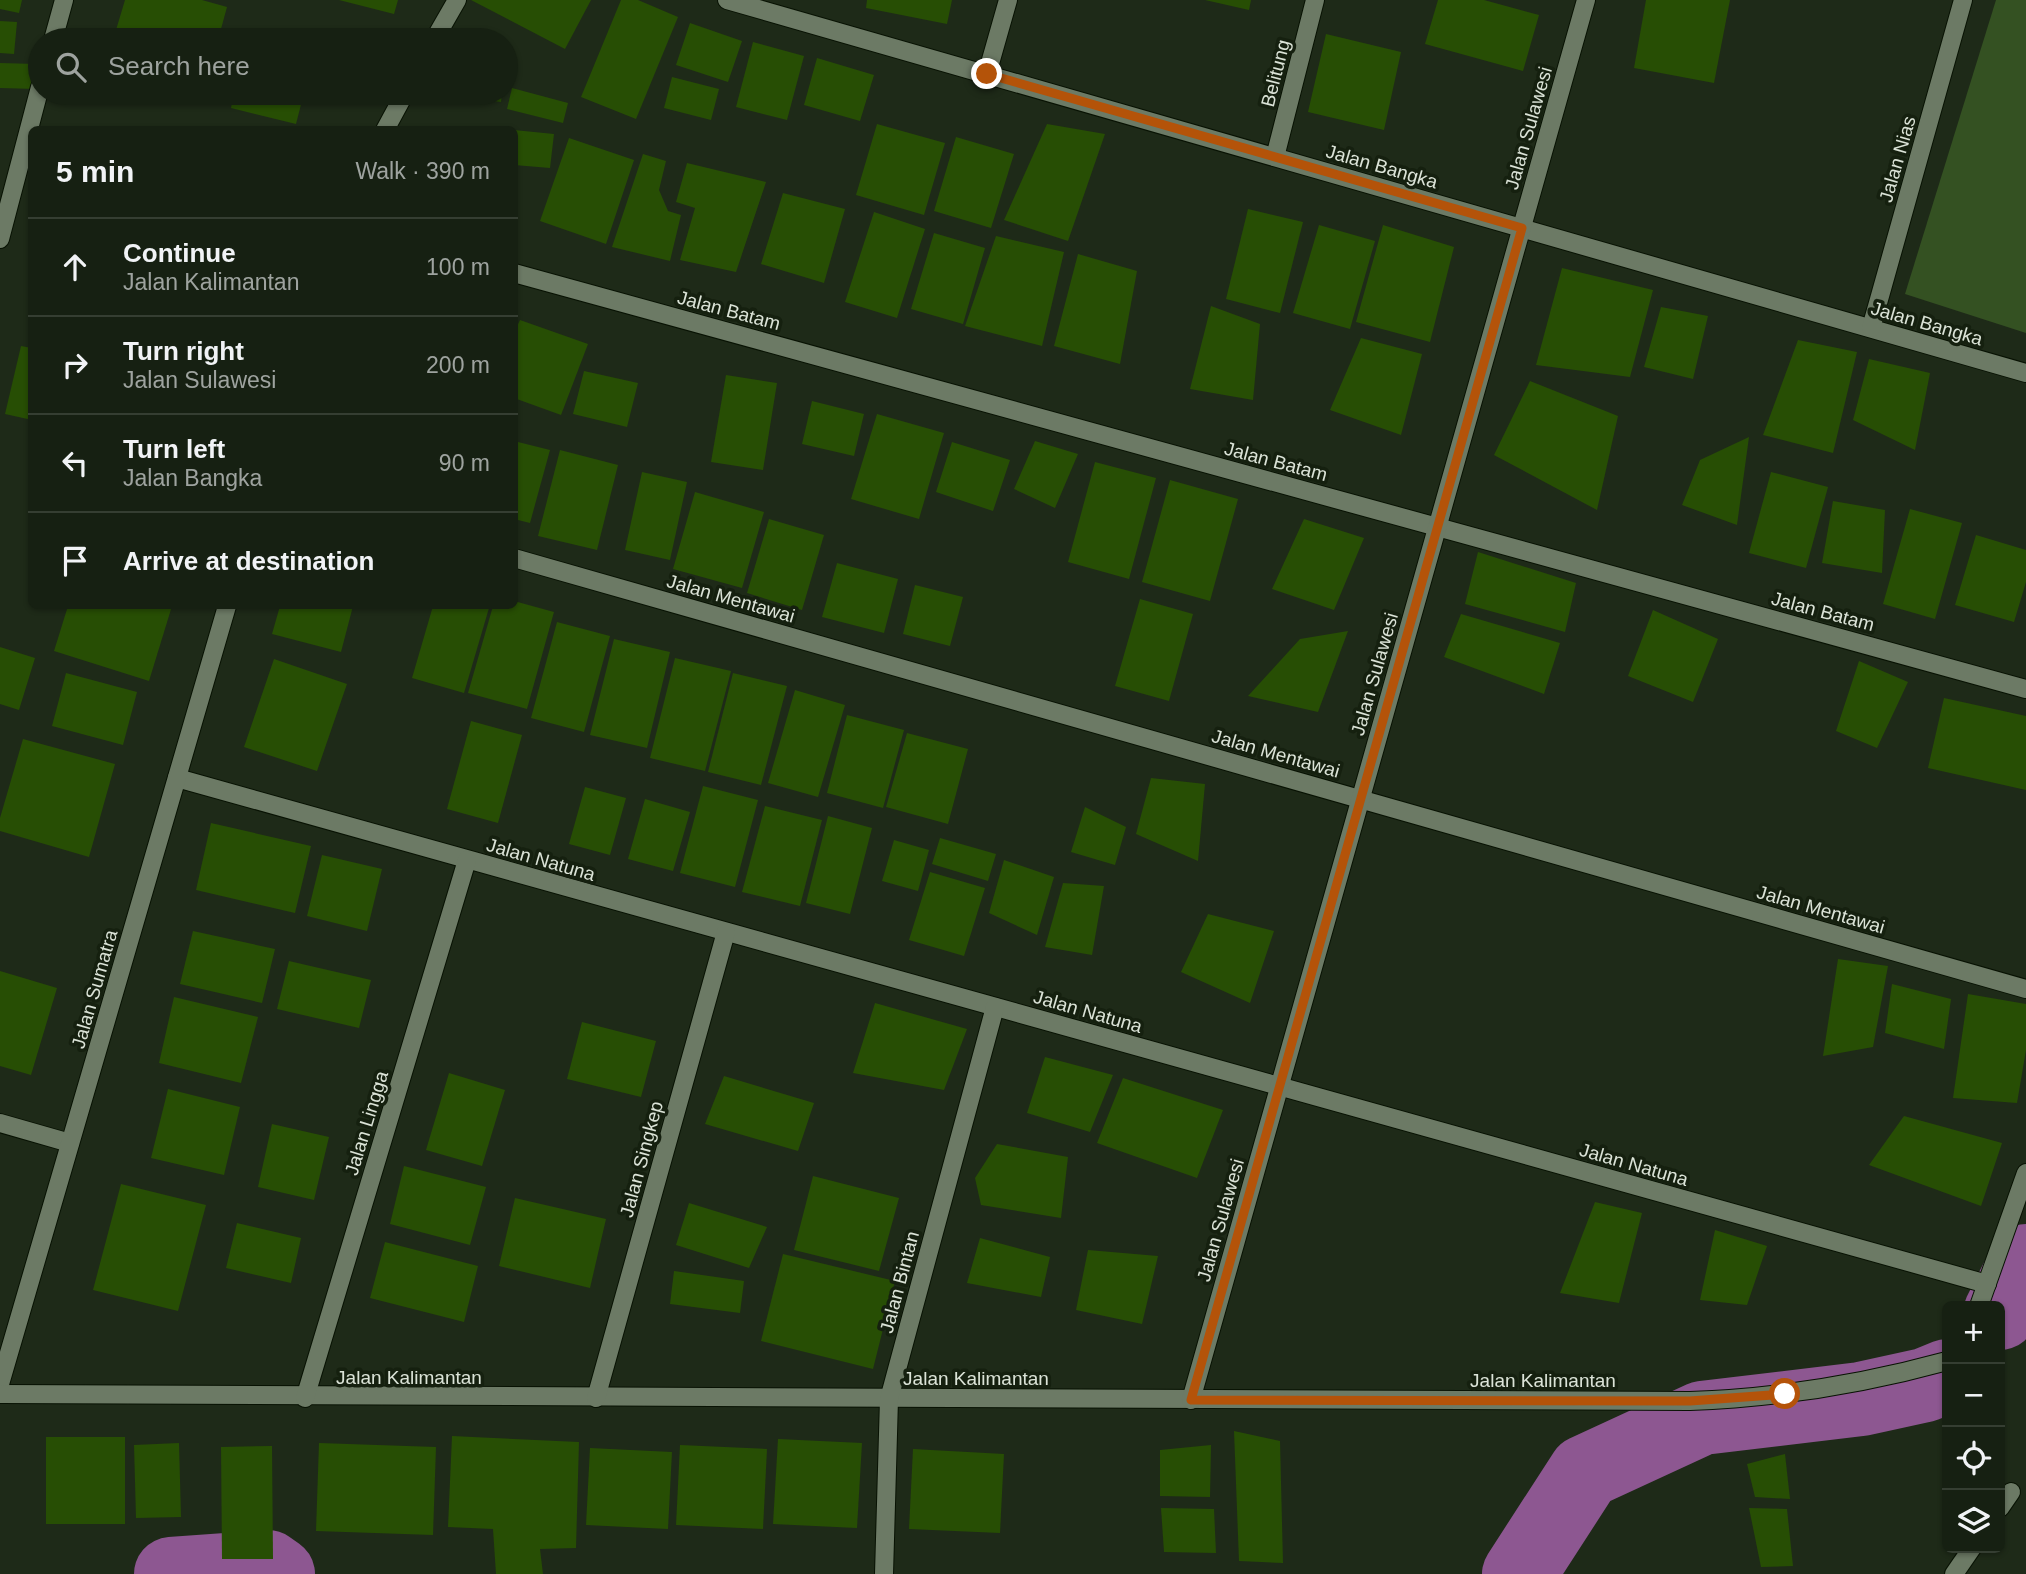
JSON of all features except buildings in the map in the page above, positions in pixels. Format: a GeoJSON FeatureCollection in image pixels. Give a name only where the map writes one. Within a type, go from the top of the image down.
{"type":"FeatureCollection","features":[{"type":"Feature","properties":{"kind":"street"},"geometry":{"type":"LineString","coordinates":[[56,28],[64,0]]}},
{"type":"Feature","properties":{"kind":"street"},"geometry":{"type":"LineString","coordinates":[[441,28],[457,0]]}},
{"type":"Feature","properties":{"kind":"street","name":"Jalan Bangka"},"geometry":{"type":"LineString","coordinates":[[727,0],[2026,373]]}},
{"type":"Feature","properties":{"kind":"street"},"geometry":{"type":"LineString","coordinates":[[987,74],[1008,0]]}},
{"type":"Feature","properties":{"kind":"street","name":"Belitung"},"geometry":{"type":"LineString","coordinates":[[1275,157],[1315,0]]}},
{"type":"Feature","properties":{"kind":"street","name":"Jalan Sulawesi"},"geometry":{"type":"LineString","coordinates":[[1191,1400],[1586,0]]}},
{"type":"Feature","properties":{"kind":"street","name":"Jalan Nias"},"geometry":{"type":"LineString","coordinates":[[1871,328],[1962,0]]}},
{"type":"Feature","properties":{"kind":"street"},"geometry":{"type":"LineString","coordinates":[[30,126],[35,105]]}},
{"type":"Feature","properties":{"kind":"street"},"geometry":{"type":"LineString","coordinates":[[387,126],[399,105]]}},
{"type":"Feature","properties":{"kind":"street"},"geometry":{"type":"LineString","coordinates":[[0,239],[28,133]]}},
{"type":"Feature","properties":{"kind":"street","name":"Jalan Batam"},"geometry":{"type":"LineString","coordinates":[[518,274],[2026,689]]}},
{"type":"Feature","properties":{"kind":"street","name":"Jalan Mentawai"},"geometry":{"type":"LineString","coordinates":[[518,559],[2026,989]]}},
{"type":"Feature","properties":{"kind":"street","name":"Jalan Sumatra"},"geometry":{"type":"LineString","coordinates":[[0,1384],[227,609]]}},
{"type":"Feature","properties":{"kind":"street","name":"Jalan Natuna"},"geometry":{"type":"LineString","coordinates":[[177,778],[1987,1284]]}},
{"type":"Feature","properties":{"kind":"street","name":"Jalan Lingga"},"geometry":{"type":"LineString","coordinates":[[305,1398],[467,860]]}},
{"type":"Feature","properties":{"kind":"street","name":"Jalan Singkep"},"geometry":{"type":"LineString","coordinates":[[596,1398],[726,932]]}},
{"type":"Feature","properties":{"kind":"street","name":"Jalan Bintan"},"geometry":{"type":"LineString","coordinates":[[884,1574],[889,1399],[995,1007]]}},
{"type":"Feature","properties":{"kind":"street"},"geometry":{"type":"LineString","coordinates":[[0,1123],[71,1143]]}},
{"type":"Feature","properties":{"kind":"street"},"geometry":{"type":"LineString","coordinates":[[1981,1301],[2026,1173]]}},
{"type":"Feature","properties":{"kind":"street","name":"Jalan Kalimantan"},"geometry":{"type":"LineString","coordinates":[[0,1394],[305,1398],[1726,1400],[1833,1387],[1942,1361]]}},
{"type":"Feature","properties":{"kind":"street"},"geometry":{"type":"LineString","coordinates":[[2005,1500],[2011,1492]]}},
{"type":"Feature","properties":{"kind":"street"},"geometry":{"type":"LineString","coordinates":[[1954,1574],[1969,1553]]}},
{"type":"Feature","properties":{"kind":"green space"},"geometry":{"type":"Polygon","coordinates":[[[1996,0],[2026,0],[2026,333],[1905,294],[1996,0]]]}},
{"type":"Feature","properties":{"kind":"waterway"},"geometry":{"type":"LineString","coordinates":[[2005,1303],[2026,1261]]}},
{"type":"Feature","properties":{"kind":"waterway"},"geometry":{"type":"LineString","coordinates":[[1519,1574],[1585,1472],[1702,1418],[1861,1399],[1925,1385],[1942,1378]]}},
{"type":"Feature","properties":{"kind":"waterway"},"geometry":{"type":"LineString","coordinates":[[171,1574],[268,1567],[278,1574]]}},
{"type":"Feature","properties":{"kind":"route"},"geometry":{"type":"LineString","coordinates":[[987,74],[1522,228],[1191,1400],[1690,1401],[1785,1394]]}}]}
